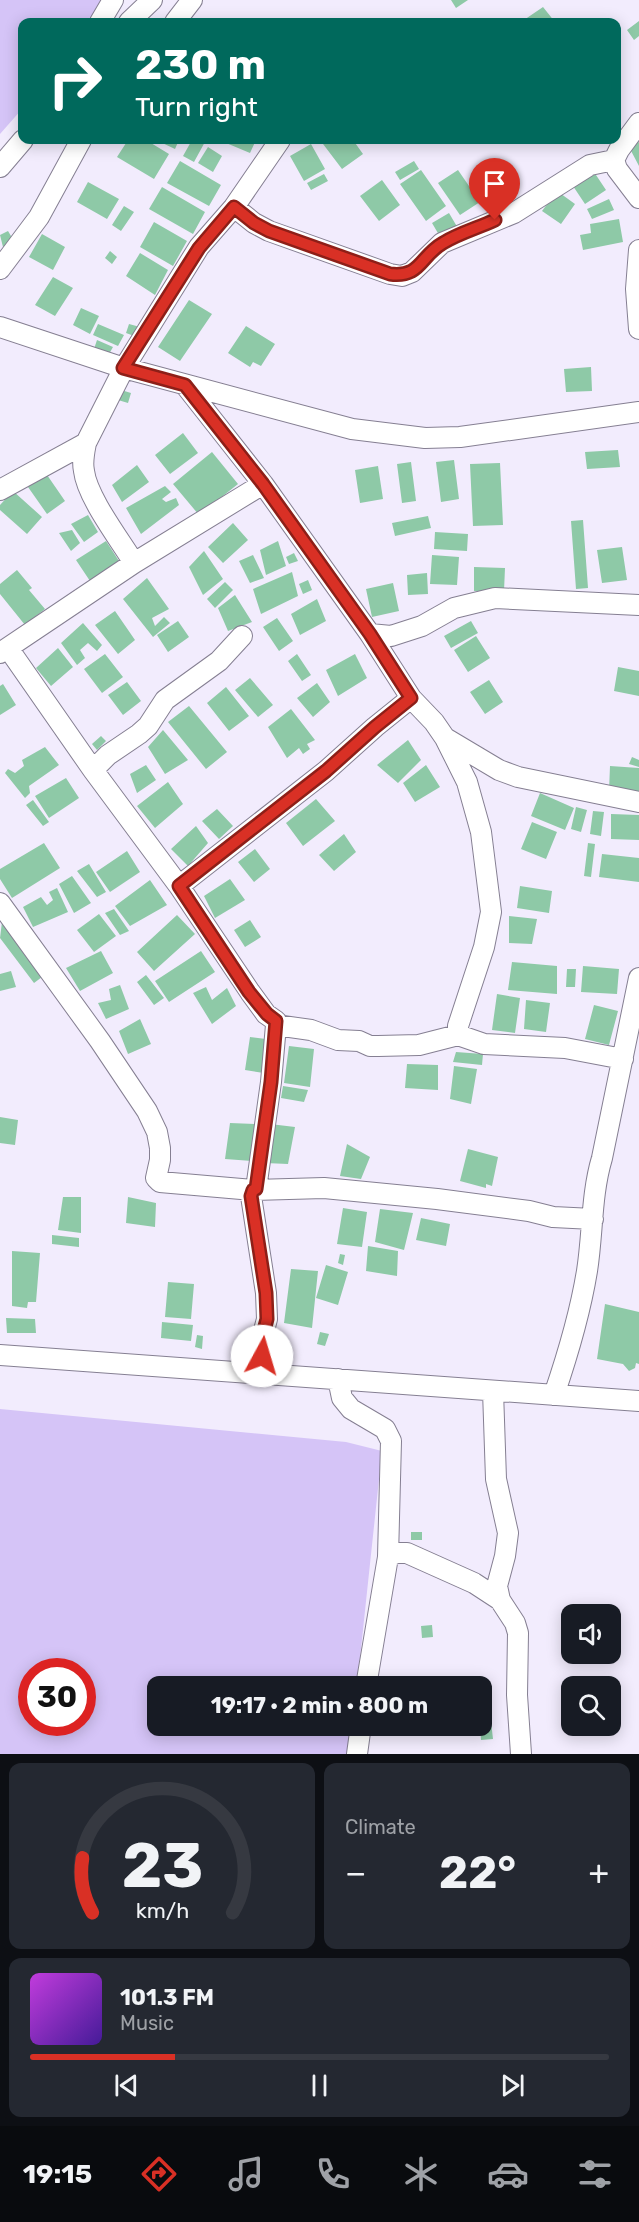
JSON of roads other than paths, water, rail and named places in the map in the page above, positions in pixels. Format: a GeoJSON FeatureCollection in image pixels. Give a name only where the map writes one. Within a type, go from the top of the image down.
{"type":"FeatureCollection","features":[{"type":"Feature","properties":{"kind":"street"},"geometry":{"type":"LineString","coordinates":[[102,18],[112,0]]}},
{"type":"Feature","properties":{"kind":"street"},"geometry":{"type":"LineString","coordinates":[[133,18],[152,0]]}},
{"type":"Feature","properties":{"kind":"street"},"geometry":{"type":"LineString","coordinates":[[178,18],[192,0]]}},
{"type":"Feature","properties":{"kind":"street"},"geometry":{"type":"LineString","coordinates":[[639,123],[614,160],[617,170],[639,198]]}},
{"type":"Feature","properties":{"kind":"street"},"geometry":{"type":"LineString","coordinates":[[0,166],[19,144]]}},
{"type":"Feature","properties":{"kind":"street"},"geometry":{"type":"LineString","coordinates":[[0,269],[39,217],[79,144]]}},
{"type":"Feature","properties":{"kind":"street"},"geometry":{"type":"LineString","coordinates":[[134,563],[89,490],[84,473],[83,456],[86,443],[123,368],[199,248],[234,207],[277,144]]}},
{"type":"Feature","properties":{"kind":"street"},"geometry":{"type":"LineString","coordinates":[[234,207],[254,223],[269,231],[390,274],[402,276],[412,272],[442,243],[514,213],[582,169],[614,160]]}},
{"type":"Feature","properties":{"kind":"street"},"geometry":{"type":"LineString","coordinates":[[639,250],[636,289],[639,329]]}},
{"type":"Feature","properties":{"kind":"street"},"geometry":{"type":"LineString","coordinates":[[0,327],[123,368],[352,429],[425,438],[460,437],[639,412]]}},
{"type":"Feature","properties":{"kind":"street"},"geometry":{"type":"LineString","coordinates":[[185,385],[263,484],[370,634],[411,698],[434,722],[445,738],[467,782],[483,844],[490,912],[484,947],[458,1026],[458,1035]]}},
{"type":"Feature","properties":{"kind":"street"},"geometry":{"type":"LineString","coordinates":[[0,490],[86,443]]}},
{"type":"Feature","properties":{"kind":"street"},"geometry":{"type":"LineString","coordinates":[[263,484],[134,563],[4,650],[179,886],[249,992],[267,1014],[276,1021],[271,1082],[254,1190],[251,1196],[266,1293],[267,1319],[261,1342],[267,1374]]}},
{"type":"Feature","properties":{"kind":"street"},"geometry":{"type":"LineString","coordinates":[[370,634],[391,636],[422,626],[454,608],[495,598],[639,605]]}},
{"type":"Feature","properties":{"kind":"street"},"geometry":{"type":"LineString","coordinates":[[93,770],[108,755],[148,726],[165,700],[219,661],[242,636]]}},
{"type":"Feature","properties":{"kind":"street"},"geometry":{"type":"LineString","coordinates":[[179,886],[326,771],[411,698]]}},
{"type":"Feature","properties":{"kind":"street"},"geometry":{"type":"LineString","coordinates":[[445,738],[499,770],[518,777],[639,802]]}},
{"type":"Feature","properties":{"kind":"street"},"geometry":{"type":"LineString","coordinates":[[0,903],[100,1041],[147,1111],[157,1132],[160,1148],[156,1178],[160,1182],[254,1190],[324,1188],[437,1199],[529,1211],[553,1217],[593,1219]]}},
{"type":"Feature","properties":{"kind":"street"},"geometry":{"type":"LineString","coordinates":[[554,1395],[574,1337],[587,1273],[595,1185],[639,978]]}},
{"type":"Feature","properties":{"kind":"street"},"geometry":{"type":"LineString","coordinates":[[276,1025],[311,1030],[338,1041],[359,1041],[378,1046],[419,1045],[458,1035],[484,1044],[564,1048],[623,1059]]}},
{"type":"Feature","properties":{"kind":"street"},"geometry":{"type":"LineString","coordinates":[[0,1355],[639,1401]]}},
{"type":"Feature","properties":{"kind":"street"},"geometry":{"type":"LineString","coordinates":[[338,1379],[342,1398],[351,1409],[385,1430],[391,1441],[388,1557],[368,1676]]}},
{"type":"Feature","properties":{"kind":"street"},"geometry":{"type":"LineString","coordinates":[[493,1390],[496,1479],[507,1533],[505,1556],[497,1586],[500,1600],[515,1623],[518,1633],[517,1695],[521,1754]]}},
{"type":"Feature","properties":{"kind":"street"},"geometry":{"type":"LineString","coordinates":[[388,1557],[396,1553],[407,1553],[474,1583],[500,1600]]}},
{"type":"Feature","properties":{"kind":"street"},"geometry":{"type":"LineString","coordinates":[[357,1754],[359,1736]]}}]}
